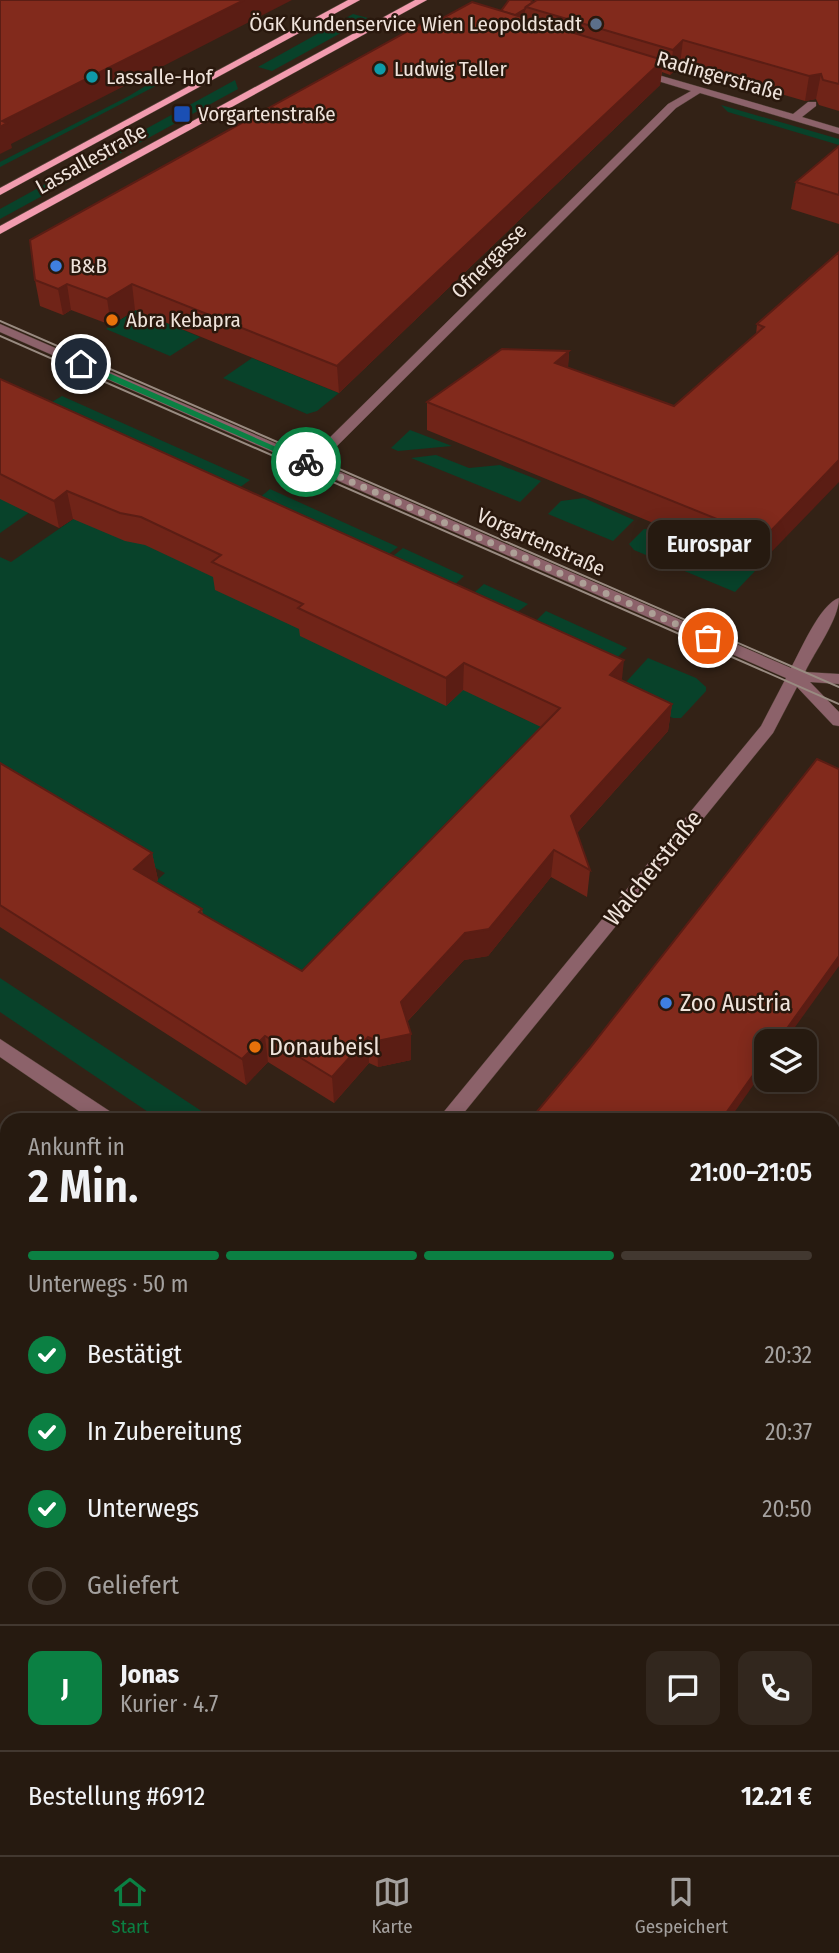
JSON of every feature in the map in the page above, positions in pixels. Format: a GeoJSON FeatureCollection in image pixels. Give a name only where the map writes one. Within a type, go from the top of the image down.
{"type":"FeatureCollection","features":[{"type":"Feature","properties":{"kind":"main road","name":"Lassallestraße"},"geometry":{"type":"LineString","coordinates":[[0,192],[355,0]]}},
{"type":"Feature","properties":{"kind":"main road","name":"Lassallestraße"},"geometry":{"type":"LineString","coordinates":[[0,231],[422,0]]}},
{"type":"Feature","properties":{"kind":"street","name":"Radingerstraße"},"geometry":{"type":"LineString","coordinates":[[633,70],[839,131]]}},
{"type":"Feature","properties":{"kind":"street","name":"Ofnergasse"},"geometry":{"type":"LineString","coordinates":[[311,464],[672,106],[699,90]]}},
{"type":"Feature","properties":{"kind":"street"},"geometry":{"type":"LineString","coordinates":[[795,118],[812,104]]}},
{"type":"Feature","properties":{"kind":"street","name":"Vorgartenstraße"},"geometry":{"type":"LineString","coordinates":[[0,328],[795,676],[839,679]]}},
{"type":"Feature","properties":{"kind":"street","name":"Walcherstraße"},"geometry":{"type":"LineString","coordinates":[[453,1113],[766,729],[822,624],[839,603]]}},
{"type":"Feature","properties":{"kind":"street","name":"Vorgartenstraße"},"geometry":{"type":"LineString","coordinates":[[795,676],[839,721]]}},
{"type":"Feature","properties":{"kind":"street"},"geometry":{"type":"LineString","coordinates":[[0,1047],[97,1113]]}},
{"type":"Feature","properties":{"kind":"green space"},"geometry":{"type":"Polygon","coordinates":[[[353,14],[368,18],[272,71],[258,67],[353,14]]]}},
{"type":"Feature","properties":{"kind":"green space"},"geometry":{"type":"Polygon","coordinates":[[[162,76],[169,79],[0,167],[0,162],[129,96],[162,76]]]}},
{"type":"Feature","properties":{"kind":"green space"},"geometry":{"type":"Polygon","coordinates":[[[235,80],[238,89],[0,219],[0,209],[235,80]]]}},
{"type":"Feature","properties":{"kind":"green space"},"geometry":{"type":"Polygon","coordinates":[[[721,105],[839,139],[839,145],[728,112],[721,105]]]}},
{"type":"Feature","properties":{"kind":"green space"},"geometry":{"type":"Polygon","coordinates":[[[136,310],[200,337],[170,356],[106,329],[136,310]]]}},
{"type":"Feature","properties":{"kind":"green space"},"geometry":{"type":"Polygon","coordinates":[[[252,358],[339,393],[317,411],[307,414],[223,378],[252,358]]]}},
{"type":"Feature","properties":{"kind":"green space"},"geometry":{"type":"Polygon","coordinates":[[[62,396],[250,480],[225,498],[28,416],[62,396]]]}},
{"type":"Feature","properties":{"kind":"green space"},"geometry":{"type":"Polygon","coordinates":[[[410,430],[452,446],[398,451],[391,448],[410,430]]]}},
{"type":"Feature","properties":{"kind":"green space"},"geometry":{"type":"Polygon","coordinates":[[[436,455],[469,468],[500,465],[541,481],[520,502],[411,458],[436,455]]]}},
{"type":"Feature","properties":{"kind":"green space"},"geometry":{"type":"Polygon","coordinates":[[[0,485],[40,505],[0,533],[0,485]]]}},
{"type":"Feature","properties":{"kind":"green space"},"geometry":{"type":"Polygon","coordinates":[[[270,489],[398,547],[373,566],[247,508],[270,489]]]}},
{"type":"Feature","properties":{"kind":"green space"},"geometry":{"type":"Polygon","coordinates":[[[584,498],[634,520],[613,541],[548,514],[561,501],[584,498]]]}},
{"type":"Feature","properties":{"kind":"green space"},"geometry":{"type":"Polygon","coordinates":[[[85,511],[225,582],[216,590],[469,685],[505,710],[524,719],[575,735],[319,982],[140,896],[165,873],[0,787],[0,557],[11,562],[85,511]]]}},
{"type":"Feature","properties":{"kind":"green space"},"geometry":{"type":"Polygon","coordinates":[[[644,529],[660,530],[756,570],[735,592],[634,550],[629,544],[644,529]]]}},
{"type":"Feature","properties":{"kind":"green space"},"geometry":{"type":"Polygon","coordinates":[[[403,548],[464,576],[451,588],[371,574],[403,548]]]}},
{"type":"Feature","properties":{"kind":"green space"},"geometry":{"type":"Polygon","coordinates":[[[484,584],[528,604],[511,617],[468,598],[484,584]]]}},
{"type":"Feature","properties":{"kind":"green space"},"geometry":{"type":"Polygon","coordinates":[[[546,611],[627,648],[597,677],[516,640],[546,611]]]}},
{"type":"Feature","properties":{"kind":"green space"},"geometry":{"type":"Polygon","coordinates":[[[648,658],[696,678],[706,687],[706,691],[681,718],[673,718],[617,692],[648,658]]]}},
{"type":"Feature","properties":{"kind":"green space"},"geometry":{"type":"Polygon","coordinates":[[[0,978],[204,1113],[150,1113],[0,1012],[0,978]]]}},
{"type":"Feature","properties":{"kind":"building"},"geometry":{"type":"Polygon","coordinates":[[[0,0],[244,0],[2,121],[7,123],[0,127],[0,0]]]}},
{"type":"Feature","properties":{"kind":"building"},"geometry":{"type":"Polygon","coordinates":[[[509,0],[533,2],[515,15],[501,11],[509,0]]]}},
{"type":"Feature","properties":{"kind":"building"},"geometry":{"type":"Polygon","coordinates":[[[537,0],[839,0],[839,84],[823,80],[821,74],[809,76],[683,40],[673,50],[526,7],[537,0]]]}},
{"type":"Feature","properties":{"kind":"building"},"geometry":{"type":"Polygon","coordinates":[[[472,2],[663,60],[337,366],[132,284],[107,299],[67,284],[58,289],[35,280],[30,240],[435,16],[443,18],[472,2]]]}},
{"type":"Feature","properties":{"kind":"building"},"geometry":{"type":"Polygon","coordinates":[[[839,146],[839,195],[796,182],[839,146]]]}},
{"type":"Feature","properties":{"kind":"building"},"geometry":{"type":"Polygon","coordinates":[[[839,252],[839,460],[764,538],[427,402],[502,349],[569,351],[555,363],[674,406],[764,327],[757,324],[839,252]]]}},
{"type":"Feature","properties":{"kind":"building"},"geometry":{"type":"Polygon","coordinates":[[[0,379],[624,660],[610,675],[672,704],[571,816],[590,870],[554,850],[489,929],[465,933],[401,1002],[411,1034],[377,1041],[368,1037],[332,1077],[265,1036],[242,1059],[0,905],[0,763],[152,853],[134,869],[202,909],[199,912],[302,971],[560,708],[464,663],[446,678],[298,608],[303,604],[212,562],[221,555],[141,517],[120,513],[67,491],[54,501],[0,474],[0,379]]]}},
{"type":"Feature","properties":{"kind":"building"},"geometry":{"type":"Polygon","coordinates":[[[817,759],[839,769],[839,956],[787,1029],[754,1029],[754,1074],[726,1113],[536,1113],[817,759]]]}},
{"type":"Feature","properties":{"kind":"tram line"},"geometry":{"type":"LineString","coordinates":[[0,321],[839,687]]}},
{"type":"Feature","properties":{"kind":"tram line"},"geometry":{"type":"LineString","coordinates":[[0,336],[839,704]]}},
{"type":"Feature","properties":{"kind":"way so far"},"geometry":{"type":"LineString","coordinates":[[306,462],[708,638]]}},
{"type":"Feature","properties":{"kind":"place","name":"ÖGK Kundenservice Wien Leopoldstadt"},"geometry":{"type":"Point","coordinates":[596,24]}},
{"type":"Feature","properties":{"kind":"place","name":"Ludwig Teller"},"geometry":{"type":"Point","coordinates":[380,69]}},
{"type":"Feature","properties":{"kind":"place","name":"Lassalle-Hof"},"geometry":{"type":"Point","coordinates":[92,77]}},
{"type":"Feature","properties":{"kind":"place","name":"Vorgartenstraße"},"geometry":{"type":"Point","coordinates":[182,114]}},
{"type":"Feature","properties":{"kind":"place","name":"B&B"},"geometry":{"type":"Point","coordinates":[56,266]}},
{"type":"Feature","properties":{"kind":"place","name":"Abra Kebapra"},"geometry":{"type":"Point","coordinates":[112,320]}},
{"type":"Feature","properties":{"kind":"place","name":"Eurospar"},"geometry":{"type":"Point","coordinates":[708,638]}},
{"type":"Feature","properties":{"kind":"place","name":"Zoo Austria"},"geometry":{"type":"Point","coordinates":[666,1003]}},
{"type":"Feature","properties":{"kind":"place","name":"Donaubeisl"},"geometry":{"type":"Point","coordinates":[255,1047]}},
{"type":"Feature","properties":{"kind":"route"},"geometry":{"type":"LineString","coordinates":[[81,364],[306,462]]}}]}
